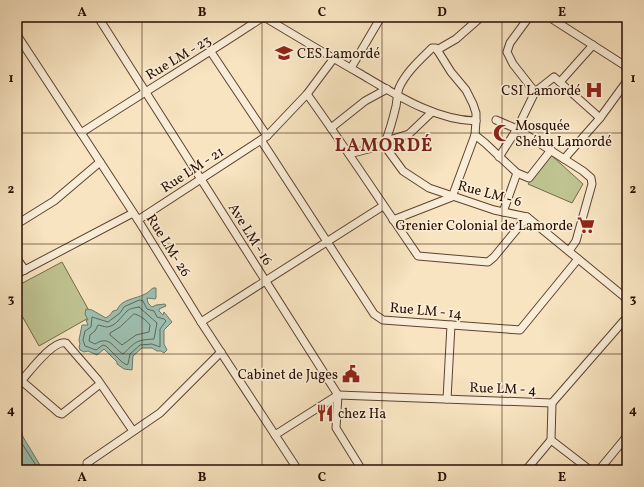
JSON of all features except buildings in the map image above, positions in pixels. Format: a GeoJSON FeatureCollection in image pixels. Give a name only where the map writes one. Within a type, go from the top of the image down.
{"type":"FeatureCollection","features":[{"type":"Feature","properties":{"kind":"street","name":"Ave LM - 16"},"geometry":{"type":"LineString","coordinates":[[98,17],[338,395]]}},
{"type":"Feature","properties":{"kind":"street","name":"Rue LM - 23"},"geometry":{"type":"LineString","coordinates":[[81,134],[264,17]]}},
{"type":"Feature","properties":{"kind":"street"},"geometry":{"type":"LineString","coordinates":[[264,17],[387,89],[432,112],[460,120],[476,121]]}},
{"type":"Feature","properties":{"kind":"street"},"geometry":{"type":"LineString","coordinates":[[351,68],[381,17]]}},
{"type":"Feature","properties":{"kind":"street"},"geometry":{"type":"LineString","coordinates":[[437,50],[456,39],[481,17]]}},
{"type":"Feature","properties":{"kind":"street"},"geometry":{"type":"LineString","coordinates":[[529,17],[510,43],[508,52],[513,64],[535,92]]}},
{"type":"Feature","properties":{"kind":"street"},"geometry":{"type":"LineString","coordinates":[[549,17],[627,67]]}},
{"type":"Feature","properties":{"kind":"street","name":"Rue LM- 26"},"geometry":{"type":"LineString","coordinates":[[17,35],[138,220],[201,322],[298,470]]}},
{"type":"Feature","properties":{"kind":"street"},"geometry":{"type":"LineString","coordinates":[[560,82],[593,45]]}},
{"type":"Feature","properties":{"kind":"street"},"geometry":{"type":"LineString","coordinates":[[385,143],[400,87],[413,68],[433,47],[435,47],[451,72],[466,90],[473,104],[476,121],[475,135],[452,197],[393,220]]}},
{"type":"Feature","properties":{"kind":"street","name":"Rue LM - 14"},"geometry":{"type":"LineString","coordinates":[[211,52],[327,242],[374,314],[381,319],[520,330],[578,258]]}},
{"type":"Feature","properties":{"kind":"street","name":"Rue LM - 21"},"geometry":{"type":"LineString","coordinates":[[138,220],[264,138],[307,94],[334,58]]}},
{"type":"Feature","properties":{"kind":"street"},"geometry":{"type":"LineString","coordinates":[[499,157],[517,128],[535,92],[554,77],[600,118]]}},
{"type":"Feature","properties":{"kind":"street"},"geometry":{"type":"LineString","coordinates":[[564,159],[600,118],[627,81]]}},
{"type":"Feature","properties":{"kind":"street"},"geometry":{"type":"LineString","coordinates":[[331,128],[362,103],[387,89]]}},
{"type":"Feature","properties":{"kind":"street"},"geometry":{"type":"LineString","coordinates":[[307,94],[418,256],[488,262],[494,258],[527,217]]}},
{"type":"Feature","properties":{"kind":"street"},"geometry":{"type":"LineString","coordinates":[[349,154],[409,134],[432,112]]}},
{"type":"Feature","properties":{"kind":"street"},"geometry":{"type":"LineString","coordinates":[[496,120],[517,128],[590,176],[592,180],[576,241],[568,251]]}},
{"type":"Feature","properties":{"kind":"street"},"geometry":{"type":"LineString","coordinates":[[475,135],[517,173],[529,178],[551,150]]}},
{"type":"Feature","properties":{"kind":"street","name":"Rue LM - 6"},"geometry":{"type":"LineString","coordinates":[[385,143],[403,171],[429,188],[452,197],[503,212],[527,217],[627,299]]}},
{"type":"Feature","properties":{"kind":"street"},"geometry":{"type":"LineString","coordinates":[[17,224],[54,201],[100,162]]}},
{"type":"Feature","properties":{"kind":"street"},"geometry":{"type":"LineString","coordinates":[[503,212],[517,173]]}},
{"type":"Feature","properties":{"kind":"street"},"geometry":{"type":"LineString","coordinates":[[201,322],[266,282],[383,206]]}},
{"type":"Feature","properties":{"kind":"street"},"geometry":{"type":"LineString","coordinates":[[17,274],[133,213]]}},
{"type":"Feature","properties":{"kind":"street"},"geometry":{"type":"LineString","coordinates":[[17,258],[25,270]]}},
{"type":"Feature","properties":{"kind":"street","name":"Rue LM - 4"},"geometry":{"type":"LineString","coordinates":[[338,395],[552,403],[627,317]]}},
{"type":"Feature","properties":{"kind":"street"},"geometry":{"type":"LineString","coordinates":[[447,399],[452,325]]}},
{"type":"Feature","properties":{"kind":"street"},"geometry":{"type":"LineString","coordinates":[[100,384],[62,414],[22,381],[47,352],[62,342],[68,345],[100,384],[133,431]]}},
{"type":"Feature","properties":{"kind":"street"},"geometry":{"type":"LineString","coordinates":[[87,462],[166,408],[221,352]]}},
{"type":"Feature","properties":{"kind":"street"},"geometry":{"type":"LineString","coordinates":[[275,435],[338,395]]}},
{"type":"Feature","properties":{"kind":"street"},"geometry":{"type":"LineString","coordinates":[[338,395],[336,428],[362,470]]}},
{"type":"Feature","properties":{"kind":"street"},"geometry":{"type":"LineString","coordinates":[[526,470],[551,440],[552,403]]}},
{"type":"Feature","properties":{"kind":"street"},"geometry":{"type":"LineString","coordinates":[[599,470],[627,436]]}},
{"type":"Feature","properties":{"kind":"street"},"geometry":{"type":"LineString","coordinates":[[551,440],[590,470]]}},
{"type":"Feature","properties":{"kind":"green space"},"geometry":{"type":"Polygon","coordinates":[[[551,155],[583,184],[572,203],[528,184],[551,155]]]}},
{"type":"Feature","properties":{"kind":"green space"},"geometry":{"type":"Polygon","coordinates":[[[62,262],[92,316],[39,346],[17,307],[17,286],[62,262]]]}},
{"type":"Feature","properties":{"kind":"water"},"geometry":{"type":"Polygon","coordinates":[[[153,288],[156,288],[156,298],[147,298],[148,303],[152,307],[165,304],[166,306],[159,309],[159,311],[163,315],[164,312],[172,322],[164,330],[164,344],[167,350],[164,353],[152,348],[142,348],[133,356],[132,370],[124,369],[117,364],[117,362],[104,349],[97,355],[88,351],[84,352],[80,350],[79,340],[82,325],[88,325],[86,320],[88,320],[85,314],[86,309],[92,310],[106,318],[113,311],[117,310],[125,301],[146,294],[153,288]]]}},
{"type":"Feature","properties":{"kind":"water"},"geometry":{"type":"Polygon","coordinates":[[[17,422],[23,437],[43,470],[17,470],[17,422]]]}},
{"type":"Feature","properties":{"kind":"place","name":"CES Lamordé"},"geometry":{"type":"Point","coordinates":[284,53]}},
{"type":"Feature","properties":{"kind":"place","name":"CSI Lamordé"},"geometry":{"type":"Point","coordinates":[594,90]}},
{"type":"Feature","properties":{"kind":"place","name":"Mosquée Shéhu Lamordé"},"geometry":{"type":"Point","coordinates":[502,133]}},
{"type":"Feature","properties":{"kind":"place","name":"Grenier Colonial de Lamorde"},"geometry":{"type":"Point","coordinates":[586,225]}},
{"type":"Feature","properties":{"kind":"place","name":"Cabinet de Juges"},"geometry":{"type":"Point","coordinates":[351,374]}},
{"type":"Feature","properties":{"kind":"place","name":"chez Ha"},"geometry":{"type":"Point","coordinates":[325,413]}},
{"type":"Feature","properties":{"kind":"district","name":"LAMORDÉ"},"geometry":{"type":"Point","coordinates":[384,145]}}]}
